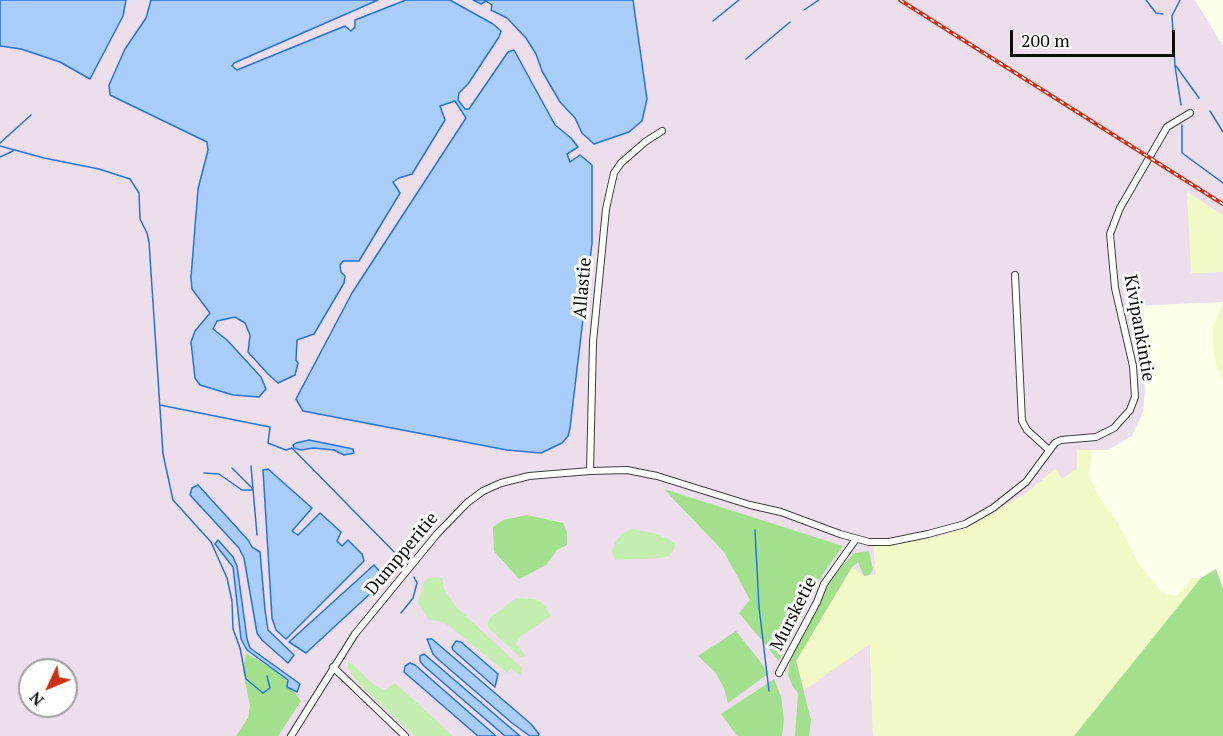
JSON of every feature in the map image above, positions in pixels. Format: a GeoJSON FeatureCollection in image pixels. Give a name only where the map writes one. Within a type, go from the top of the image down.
{"type":"FeatureCollection","features":[{"type":"Feature","properties":{"kind":"street","name":"Kivipankintie"},"geometry":{"type":"LineString","coordinates":[[1049,450],[1061,440],[1096,436],[1114,428],[1130,410],[1135,397],[1133,366],[1115,288],[1110,234],[1120,208],[1167,127],[1190,113]]}},
{"type":"Feature","properties":{"kind":"street","name":"Allastie"},"geometry":{"type":"LineString","coordinates":[[590,471],[593,342],[606,209],[611,183],[621,163],[662,131]]}},
{"type":"Feature","properties":{"kind":"street"},"geometry":{"type":"LineString","coordinates":[[590,471],[627,470],[657,476],[750,505],[781,512],[807,524],[856,539],[889,542],[965,524],[993,508],[1026,482],[1049,450],[1027,430],[1022,421],[1015,275]]}},
{"type":"Feature","properties":{"kind":"street","name":"Dumpperitie"},"geometry":{"type":"LineString","coordinates":[[291,736],[355,634],[437,534],[475,497],[501,483],[529,476],[590,471]]}},
{"type":"Feature","properties":{"kind":"street","name":"Mursketie"},"geometry":{"type":"LineString","coordinates":[[779,673],[817,602],[824,584],[856,539]]}},
{"type":"Feature","properties":{"kind":"street"},"geometry":{"type":"LineString","coordinates":[[333,667],[405,736]]}},
{"type":"Feature","properties":{"kind":"shaded area"},"geometry":{"type":"Polygon","coordinates":[[[0,0],[1195,0],[1223,46],[1223,302],[1133,306],[1132,315],[1143,359],[1145,390],[1143,412],[1132,436],[1108,450],[1077,450],[1077,469],[1062,479],[1055,469],[1026,494],[964,528],[937,537],[876,543],[874,550],[876,575],[864,576],[852,568],[804,689],[870,644],[873,736],[0,736],[0,0]]]}},
{"type":"Feature","properties":{"kind":"green space"},"geometry":{"type":"Polygon","coordinates":[[[1187,192],[1223,215],[1223,272],[1191,273],[1187,192]]]}},
{"type":"Feature","properties":{"kind":"green space"},"geometry":{"type":"Polygon","coordinates":[[[1223,302],[1223,380],[1216,366],[1213,327],[1223,302]]]}},
{"type":"Feature","properties":{"kind":"green space"},"geometry":{"type":"Polygon","coordinates":[[[1077,450],[1092,450],[1089,477],[1100,498],[1118,523],[1139,564],[1159,589],[1169,595],[1177,596],[1191,578],[1201,578],[1074,736],[873,736],[870,644],[804,690],[796,661],[852,567],[864,576],[876,575],[875,543],[937,537],[964,528],[1025,494],[1055,469],[1062,479],[1077,469],[1077,450]]]}},
{"type":"Feature","properties":{"kind":"green space"},"geometry":{"type":"Polygon","coordinates":[[[664,489],[843,546],[822,575],[779,661],[739,613],[750,600],[724,552],[664,489]]]}},
{"type":"Feature","properties":{"kind":"green space"},"geometry":{"type":"Polygon","coordinates":[[[527,515],[563,523],[567,532],[567,545],[557,550],[546,565],[519,579],[494,551],[493,527],[503,520],[527,515]]]}},
{"type":"Feature","properties":{"kind":"green space"},"geometry":{"type":"Polygon","coordinates":[[[632,529],[669,539],[675,545],[674,550],[669,556],[661,558],[615,560],[612,551],[616,541],[623,533],[632,529]]]}},
{"type":"Feature","properties":{"kind":"green space"},"geometry":{"type":"Polygon","coordinates":[[[869,551],[873,570],[869,575],[864,576],[858,562],[852,567],[796,661],[811,720],[809,736],[795,736],[798,693],[788,675],[789,664],[834,575],[854,553],[869,551]]]}},
{"type":"Feature","properties":{"kind":"green space"},"geometry":{"type":"Polygon","coordinates":[[[1216,569],[1223,589],[1223,736],[1074,736],[1201,578],[1216,569]]]}},
{"type":"Feature","properties":{"kind":"green space"},"geometry":{"type":"Polygon","coordinates":[[[429,578],[442,578],[444,589],[456,607],[522,668],[521,676],[511,668],[507,673],[448,625],[429,620],[418,603],[423,583],[429,578]]]}},
{"type":"Feature","properties":{"kind":"green space"},"geometry":{"type":"Polygon","coordinates":[[[516,598],[541,602],[551,616],[521,636],[516,644],[526,656],[520,657],[488,627],[490,618],[516,598]]]}},
{"type":"Feature","properties":{"kind":"green space"},"geometry":{"type":"Polygon","coordinates":[[[736,631],[769,673],[728,703],[724,688],[715,672],[698,656],[736,631]]]}},
{"type":"Feature","properties":{"kind":"green space"},"geometry":{"type":"Polygon","coordinates":[[[246,653],[301,686],[293,690],[301,701],[278,736],[236,736],[248,718],[250,706],[243,671],[246,653]]]}},
{"type":"Feature","properties":{"kind":"green space"},"geometry":{"type":"Polygon","coordinates":[[[348,660],[374,685],[384,690],[395,683],[453,736],[415,736],[359,684],[348,669],[348,660]]]}},
{"type":"Feature","properties":{"kind":"green space"},"geometry":{"type":"Polygon","coordinates":[[[774,679],[781,697],[784,719],[782,736],[737,736],[721,714],[774,679]]]}},
{"type":"Feature","properties":{"kind":"water"},"geometry":{"type":"Polygon","coordinates":[[[0,0],[126,0],[123,16],[90,79],[60,62],[21,49],[0,46],[0,0]]]}},
{"type":"Feature","properties":{"kind":"water"},"geometry":{"type":"Polygon","coordinates":[[[151,0],[378,0],[234,63],[232,66],[237,70],[345,26],[351,31],[355,27],[355,20],[406,0],[450,0],[493,24],[501,31],[468,84],[459,93],[458,100],[465,109],[469,109],[508,52],[514,50],[555,125],[578,147],[567,154],[570,162],[580,155],[592,165],[592,243],[570,428],[568,436],[562,443],[541,453],[507,450],[303,411],[296,399],[352,293],[466,118],[455,101],[440,106],[445,120],[412,174],[393,182],[400,193],[359,261],[343,261],[340,265],[341,272],[345,276],[344,283],[314,334],[297,340],[296,360],[298,363],[295,375],[278,383],[268,374],[248,352],[250,335],[245,323],[235,317],[217,321],[213,329],[227,340],[261,377],[266,389],[259,397],[233,395],[200,385],[195,378],[191,342],[195,331],[210,313],[192,289],[191,277],[198,189],[208,150],[207,142],[110,95],[109,85],[125,49],[146,18],[151,0]]]}},
{"type":"Feature","properties":{"kind":"water"},"geometry":{"type":"Polygon","coordinates":[[[473,0],[633,0],[647,99],[642,121],[629,132],[594,144],[582,133],[575,118],[560,102],[526,38],[507,18],[491,10],[492,5],[486,1],[481,4],[473,0]]]}},
{"type":"Feature","properties":{"kind":"water"},"geometry":{"type":"Polygon","coordinates":[[[309,440],[353,449],[354,453],[344,455],[334,450],[294,448],[293,445],[296,443],[309,440]]]}},
{"type":"Feature","properties":{"kind":"water"},"geometry":{"type":"Polygon","coordinates":[[[268,469],[312,508],[292,531],[298,535],[320,513],[341,532],[337,541],[342,546],[348,540],[362,554],[364,561],[286,639],[276,630],[272,618],[263,470],[268,469]]]}},
{"type":"Feature","properties":{"kind":"water"},"geometry":{"type":"Polygon","coordinates":[[[198,485],[252,547],[260,552],[268,630],[294,655],[288,663],[257,633],[244,558],[239,548],[190,495],[192,488],[198,485]]]}},
{"type":"Feature","properties":{"kind":"water"},"geometry":{"type":"Polygon","coordinates":[[[218,540],[233,557],[237,566],[250,648],[300,684],[297,692],[287,687],[288,680],[247,650],[241,639],[233,567],[215,544],[218,540]]]}},
{"type":"Feature","properties":{"kind":"water"},"geometry":{"type":"Polygon","coordinates":[[[374,565],[386,579],[306,653],[289,642],[374,565]]]}},
{"type":"Feature","properties":{"kind":"water"},"geometry":{"type":"Polygon","coordinates":[[[427,639],[432,639],[531,724],[539,734],[538,736],[530,736],[512,723],[439,660],[433,654],[427,639]]]}},
{"type":"Feature","properties":{"kind":"water"},"geometry":{"type":"Polygon","coordinates":[[[456,641],[461,642],[498,674],[495,687],[453,650],[452,647],[456,641]]]}},
{"type":"Feature","properties":{"kind":"water"},"geometry":{"type":"Polygon","coordinates":[[[424,654],[520,736],[505,736],[424,666],[420,661],[420,656],[424,654]]]}},
{"type":"Feature","properties":{"kind":"water"},"geometry":{"type":"Polygon","coordinates":[[[410,663],[496,736],[478,736],[404,672],[405,666],[410,663]]]}},
{"type":"Feature","properties":{"kind":"waterway"},"geometry":{"type":"LineString","coordinates":[[713,21],[739,0]]}},
{"type":"Feature","properties":{"kind":"waterway"},"geometry":{"type":"LineString","coordinates":[[804,10],[819,0]]}},
{"type":"Feature","properties":{"kind":"waterway"},"geometry":{"type":"LineString","coordinates":[[1146,0],[1156,13],[1163,14]]}},
{"type":"Feature","properties":{"kind":"waterway"},"geometry":{"type":"LineString","coordinates":[[1180,0],[1172,16],[1175,66],[1181,105]]}},
{"type":"Feature","properties":{"kind":"waterway"},"geometry":{"type":"LineString","coordinates":[[746,59],[790,22]]}},
{"type":"Feature","properties":{"kind":"waterway"},"geometry":{"type":"LineString","coordinates":[[1176,66],[1199,98]]}},
{"type":"Feature","properties":{"kind":"waterway"},"geometry":{"type":"LineString","coordinates":[[1210,111],[1223,132]]}},
{"type":"Feature","properties":{"kind":"waterway"},"geometry":{"type":"LineString","coordinates":[[0,143],[31,115]]}},
{"type":"Feature","properties":{"kind":"waterway"},"geometry":{"type":"LineString","coordinates":[[1182,125],[1182,153],[1223,183]]}},
{"type":"Feature","properties":{"kind":"waterway"},"geometry":{"type":"LineString","coordinates":[[0,146],[99,169],[130,179],[139,193],[140,219],[149,242],[163,454],[173,500],[211,542],[227,578],[232,601],[233,629],[240,648],[246,679],[263,693],[270,688],[267,676]]}},
{"type":"Feature","properties":{"kind":"waterway"},"geometry":{"type":"LineString","coordinates":[[0,157],[13,151]]}},
{"type":"Feature","properties":{"kind":"waterway"},"geometry":{"type":"LineString","coordinates":[[160,405],[270,427],[268,443],[286,450],[292,448],[402,560]]}},
{"type":"Feature","properties":{"kind":"waterway"},"geometry":{"type":"LineString","coordinates":[[251,466],[257,535]]}},
{"type":"Feature","properties":{"kind":"waterway"},"geometry":{"type":"LineString","coordinates":[[232,468],[253,489]]}},
{"type":"Feature","properties":{"kind":"waterway"},"geometry":{"type":"LineString","coordinates":[[204,473],[219,474],[242,490],[253,490]]}},
{"type":"Feature","properties":{"kind":"waterway"},"geometry":{"type":"LineString","coordinates":[[755,530],[759,607],[769,691]]}},
{"type":"Feature","properties":{"kind":"waterway"},"geometry":{"type":"LineString","coordinates":[[401,613],[413,598],[417,583],[414,577]]}},
{"type":"Feature","properties":{"kind":"railway"},"geometry":{"type":"LineString","coordinates":[[900,0],[1223,204]]}}]}
